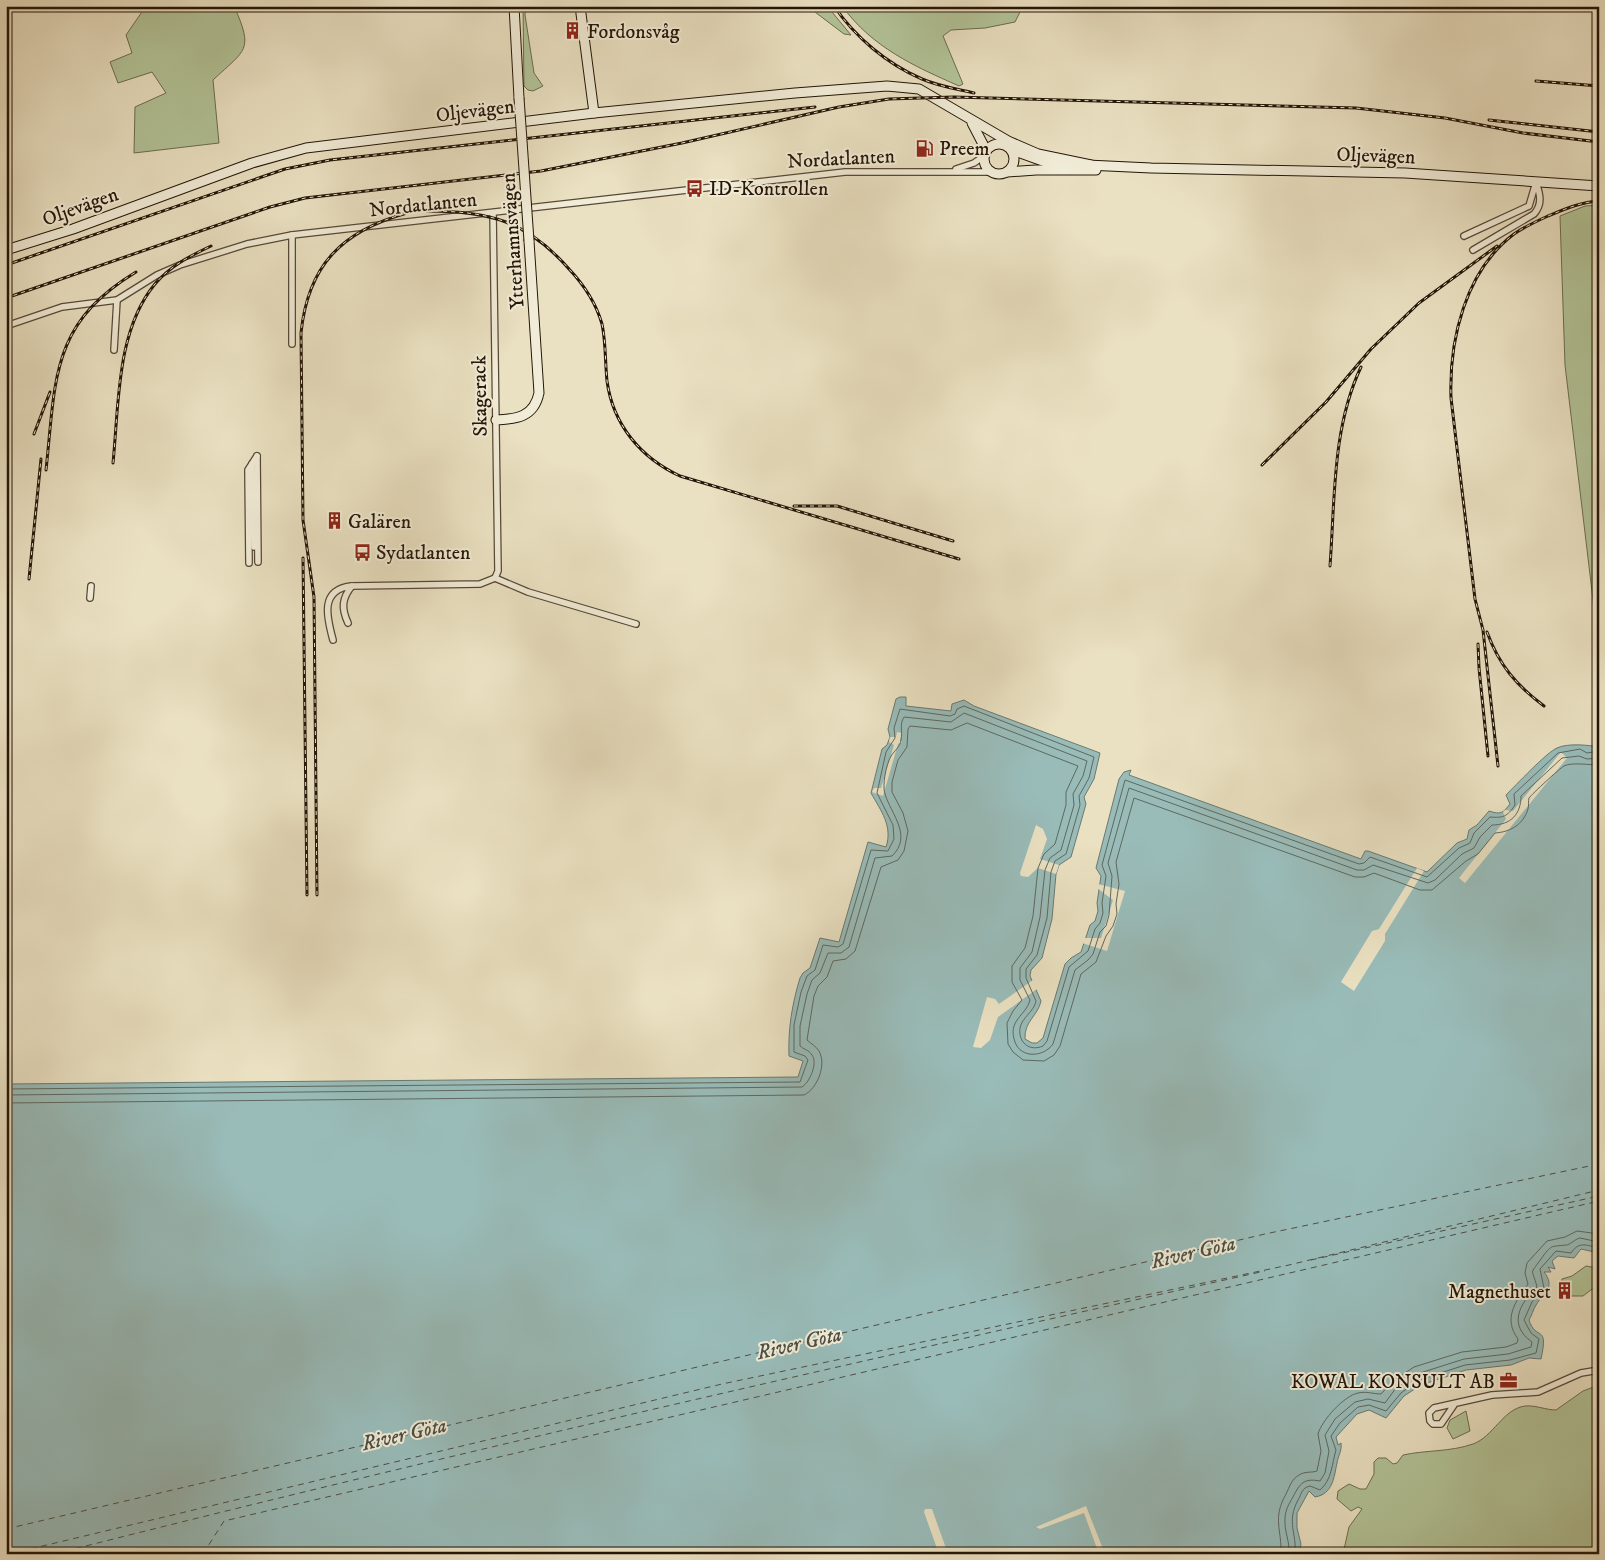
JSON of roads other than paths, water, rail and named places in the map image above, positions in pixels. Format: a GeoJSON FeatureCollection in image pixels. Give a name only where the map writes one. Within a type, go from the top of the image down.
{"type":"FeatureCollection","features":[{"type":"Feature","properties":{"kind":"street","name":"Ytterhamnsvägen"},"geometry":{"type":"LineString","coordinates":[[509,6],[514,30]]}},
{"type":"Feature","properties":{"kind":"street","name":"Ytterhamnsvägen"},"geometry":{"type":"LineString","coordinates":[[496,420],[518,419],[528,414],[536,405],[539,393],[514,30],[514,6]]}},
{"type":"Feature","properties":{"kind":"street"},"geometry":{"type":"LineString","coordinates":[[580,9],[594,113]]}},
{"type":"Feature","properties":{"kind":"street","name":"Oljevägen"},"geometry":{"type":"LineString","coordinates":[[6,250],[73,229],[252,163],[306,148],[594,113],[795,93],[887,86],[920,90],[1008,141],[1038,154],[1091,165]]}},
{"type":"Feature","properties":{"kind":"street","name":"Oljevägen"},"geometry":{"type":"LineString","coordinates":[[958,113],[988,138],[1012,150],[1051,164],[1396,173],[1599,186]]}},
{"type":"Feature","properties":{"kind":"street","name":"Oljevägen"},"geometry":{"type":"LineString","coordinates":[[972,123],[985,153],[985,166],[991,172],[998,174],[1036,170],[1152,168]]}},
{"type":"Feature","properties":{"kind":"street"},"geometry":{"type":"LineString","coordinates":[[985,153],[992,145],[1000,144]]}},
{"type":"Feature","properties":{"kind":"street"},"geometry":{"type":"LineString","coordinates":[[1007,172],[1014,163],[1012,150]]}},
{"type":"Feature","properties":{"kind":"street","name":"Nordatlanten"},"geometry":{"type":"LineString","coordinates":[[949,171],[965,167],[985,153]]}},
{"type":"Feature","properties":{"kind":"street","name":"Nordatlanten"},"geometry":{"type":"LineString","coordinates":[[6,326],[62,307],[117,300],[157,274],[180,265],[247,244],[292,235],[845,172],[991,172]]}},
{"type":"Feature","properties":{"kind":"street"},"geometry":{"type":"LineString","coordinates":[[1464,236],[1529,206],[1532,202],[1536,182]]}},
{"type":"Feature","properties":{"kind":"street"},"geometry":{"type":"LineString","coordinates":[[1473,250],[1534,214],[1540,204],[1541,197],[1536,182]]}},
{"type":"Feature","properties":{"kind":"street","name":"Skagerack"},"geometry":{"type":"LineString","coordinates":[[493,213],[498,570],[494,578]]}},
{"type":"Feature","properties":{"kind":"street"},"geometry":{"type":"LineString","coordinates":[[292,235],[292,344]]}},
{"type":"Feature","properties":{"kind":"street"},"geometry":{"type":"LineString","coordinates":[[114,350],[117,300]]}},
{"type":"Feature","properties":{"kind":"street"},"geometry":{"type":"LineString","coordinates":[[252,462],[254,562]]}},
{"type":"Feature","properties":{"kind":"street"},"geometry":{"type":"LineString","coordinates":[[333,640],[327,616],[330,599],[338,589],[352,586],[480,584],[494,578],[528,592],[636,624]]}},
{"type":"Feature","properties":{"kind":"street"},"geometry":{"type":"LineString","coordinates":[[90,598],[91,586]]}},
{"type":"Feature","properties":{"kind":"street"},"geometry":{"type":"LineString","coordinates":[[348,623],[343,600],[352,586]]}},
{"type":"Feature","properties":{"kind":"street"},"geometry":{"type":"LineString","coordinates":[[1454,1405],[1441,1424],[1430,1422],[1429,1413],[1434,1408],[1504,1394],[1538,1392],[1581,1373],[1599,1370]]}},
{"type":"Feature","properties":{"kind":"water","name":"River Göta"},"geometry":{"type":"Polygon","coordinates":[[[906,697],[906,706],[951,711],[952,704],[964,700],[974,706],[1100,753],[1094,779],[1084,797],[1086,804],[1071,857],[1059,865],[1056,874],[1052,919],[1042,958],[1031,970],[1030,976],[1041,1001],[1025,1033],[1025,1039],[1032,1043],[1037,1043],[1043,1038],[1065,964],[1081,952],[1090,925],[1095,921],[1098,911],[1097,903],[1101,876],[1096,868],[1119,779],[1124,772],[1131,770],[1129,775],[1361,859],[1365,851],[1368,851],[1427,872],[1457,843],[1467,839],[1469,830],[1477,825],[1489,811],[1499,813],[1505,809],[1510,804],[1506,795],[1552,751],[1561,746],[1572,745],[1599,747],[1599,1253],[1581,1249],[1574,1258],[1558,1256],[1552,1261],[1555,1269],[1548,1267],[1551,1272],[1544,1272],[1549,1286],[1536,1305],[1529,1320],[1532,1327],[1543,1337],[1541,1359],[1529,1358],[1511,1365],[1466,1370],[1421,1385],[1404,1396],[1386,1418],[1369,1410],[1357,1414],[1336,1437],[1338,1445],[1341,1443],[1341,1449],[1329,1489],[1315,1497],[1309,1491],[1297,1513],[1297,1528],[1301,1544],[1299,1554],[6,1554],[6,1084],[798,1077],[803,1061],[789,1056],[789,1036],[791,1017],[800,978],[810,968],[820,938],[839,942],[868,842],[886,847],[888,839],[887,825],[871,793],[882,749],[887,745],[890,737],[888,729],[896,699],[906,697]]]}},
{"type":"Feature","properties":{"kind":"railway"},"geometry":{"type":"LineString","coordinates":[[834,6],[862,39],[896,66],[928,81],[974,93]]}},
{"type":"Feature","properties":{"kind":"railway"},"geometry":{"type":"LineString","coordinates":[[1536,81],[1599,86]]}},
{"type":"Feature","properties":{"kind":"railway"},"geometry":{"type":"LineString","coordinates":[[6,298],[270,207],[305,198],[541,171],[682,143],[839,107],[889,99],[954,97],[1356,108],[1445,118],[1523,133],[1599,142]]}},
{"type":"Feature","properties":{"kind":"railway"},"geometry":{"type":"LineString","coordinates":[[6,265],[285,169],[330,160],[815,107]]}},
{"type":"Feature","properties":{"kind":"railway"},"geometry":{"type":"LineString","coordinates":[[1489,120],[1599,132]]}},
{"type":"Feature","properties":{"kind":"railway"},"geometry":{"type":"LineString","coordinates":[[1498,766],[1483,630],[1475,599],[1451,398],[1453,353],[1457,330],[1463,308],[1472,287],[1483,267],[1497,249],[1514,234],[1539,220],[1573,206],[1599,201]]}},
{"type":"Feature","properties":{"kind":"railway"},"geometry":{"type":"LineString","coordinates":[[427,211],[470,213],[506,222],[538,240],[569,269],[589,295],[602,324],[607,381],[615,412],[622,426],[641,450],[666,469],[680,476],[959,559]]}},
{"type":"Feature","properties":{"kind":"railway"},"geometry":{"type":"LineString","coordinates":[[317,895],[314,597],[303,520],[301,333],[311,288],[320,270],[332,254],[364,230],[407,213]]}},
{"type":"Feature","properties":{"kind":"railway"},"geometry":{"type":"LineString","coordinates":[[113,463],[119,393],[126,346],[142,303],[155,284],[167,272],[211,246]]}},
{"type":"Feature","properties":{"kind":"railway"},"geometry":{"type":"LineString","coordinates":[[1262,465],[1326,402],[1371,349],[1419,303],[1497,246]]}},
{"type":"Feature","properties":{"kind":"railway"},"geometry":{"type":"LineString","coordinates":[[46,470],[52,408],[62,356],[72,334],[87,312],[108,292],[136,272]]}},
{"type":"Feature","properties":{"kind":"railway"},"geometry":{"type":"LineString","coordinates":[[1330,566],[1334,490],[1340,439],[1352,390],[1361,367]]}},
{"type":"Feature","properties":{"kind":"railway"},"geometry":{"type":"LineString","coordinates":[[34,434],[50,392]]}},
{"type":"Feature","properties":{"kind":"railway"},"geometry":{"type":"LineString","coordinates":[[29,579],[41,459]]}},
{"type":"Feature","properties":{"kind":"railway"},"geometry":{"type":"LineString","coordinates":[[794,506],[837,506],[953,541]]}},
{"type":"Feature","properties":{"kind":"railway"},"geometry":{"type":"LineString","coordinates":[[303,558],[307,895]]}},
{"type":"Feature","properties":{"kind":"railway"},"geometry":{"type":"LineString","coordinates":[[1487,632],[1497,655],[1510,674],[1544,706]]}},
{"type":"Feature","properties":{"kind":"railway"},"geometry":{"type":"LineString","coordinates":[[1478,644],[1488,756]]}},
{"type":"Feature","properties":{"kind":"place","name":"Fordonsvåg"},"geometry":{"type":"Point","coordinates":[573,31]}},
{"type":"Feature","properties":{"kind":"place","name":"Preem"},"geometry":{"type":"Point","coordinates":[925,148]}},
{"type":"Feature","properties":{"kind":"place","name":"ID-Kontrollen"},"geometry":{"type":"Point","coordinates":[695,188]}},
{"type":"Feature","properties":{"kind":"place","name":"Galären"},"geometry":{"type":"Point","coordinates":[334,521]}},
{"type":"Feature","properties":{"kind":"place","name":"Sydatlanten"},"geometry":{"type":"Point","coordinates":[362,552]}},
{"type":"Feature","properties":{"kind":"place","name":"Magnethuset"},"geometry":{"type":"Point","coordinates":[1565,1291]}},
{"type":"Feature","properties":{"kind":"place","name":"KOWAL KONSULT AB"},"geometry":{"type":"Point","coordinates":[1509,1381]}}]}
